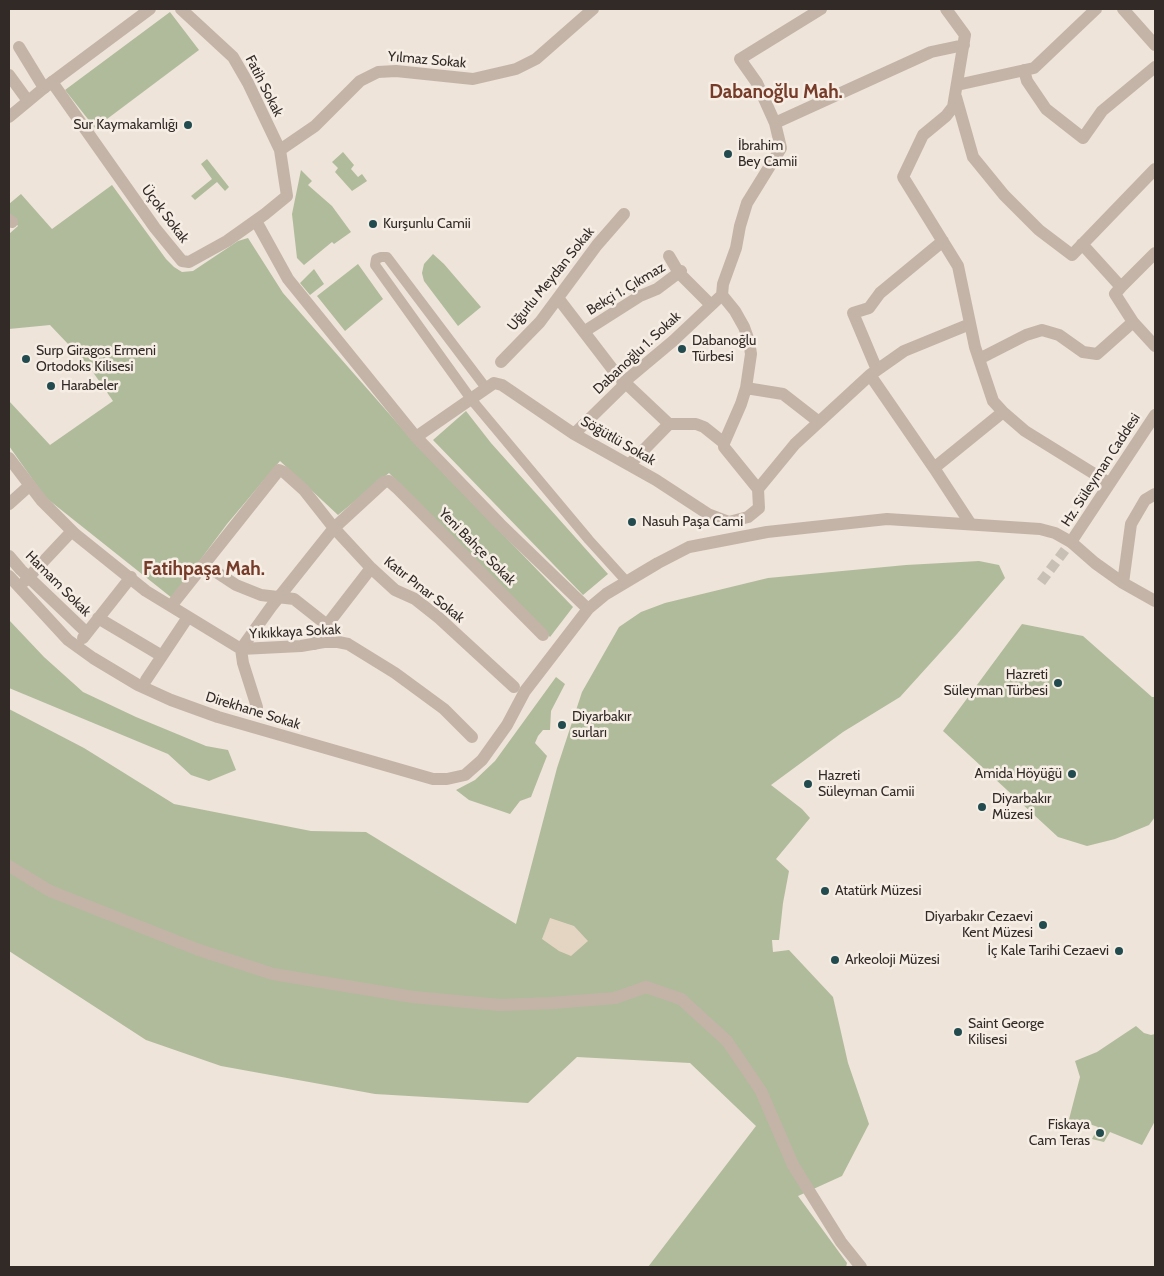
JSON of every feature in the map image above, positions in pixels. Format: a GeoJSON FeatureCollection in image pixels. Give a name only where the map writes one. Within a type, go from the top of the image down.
{"type":"FeatureCollection","features":[{"type":"Feature","properties":{"kind":"street"},"geometry":{"type":"LineString","coordinates":[[9,117],[48,85],[150,9]]}},
{"type":"Feature","properties":{"kind":"street","name":"Fatih Sokak"},"geometry":{"type":"LineString","coordinates":[[181,9],[233,58],[248,83],[280,150],[287,196]]}},
{"type":"Feature","properties":{"kind":"street","name":"Yılmaz Sokak"},"geometry":{"type":"LineString","coordinates":[[280,150],[315,126],[360,81],[378,72],[396,71],[472,79],[516,69],[536,60],[594,9]]}},
{"type":"Feature","properties":{"kind":"street"},"geometry":{"type":"LineString","coordinates":[[946,9],[965,34],[953,107],[946,116],[923,134],[903,177],[958,266],[979,359],[993,401],[1025,431],[1109,483]]}},
{"type":"Feature","properties":{"kind":"street"},"geometry":{"type":"LineString","coordinates":[[956,90],[1034,68],[1096,9]]}},
{"type":"Feature","properties":{"kind":"street"},"geometry":{"type":"LineString","coordinates":[[1123,9],[1155,46]]}},
{"type":"Feature","properties":{"kind":"street"},"geometry":{"type":"LineString","coordinates":[[818,10],[740,59],[757,82],[775,123],[781,148],[747,203],[736,248],[723,284],[722,295],[744,326],[751,354],[742,404],[724,443],[724,448],[758,489],[794,444],[873,373],[904,351],[970,324]]}},
{"type":"Feature","properties":{"kind":"street"},"geometry":{"type":"LineString","coordinates":[[775,123],[931,52],[964,45]]}},
{"type":"Feature","properties":{"kind":"street","name":"Üçok Sokak"},"geometry":{"type":"LineString","coordinates":[[19,47],[182,261],[190,262],[227,241],[287,196]]}},
{"type":"Feature","properties":{"kind":"street"},"geometry":{"type":"LineString","coordinates":[[1024,70],[1027,81],[1046,109],[1082,138],[1102,111],[1155,67]]}},
{"type":"Feature","properties":{"kind":"street"},"geometry":{"type":"LineString","coordinates":[[9,75],[28,102]]}},
{"type":"Feature","properties":{"kind":"street"},"geometry":{"type":"LineString","coordinates":[[956,90],[974,157],[1004,195],[1040,230],[1072,256],[1155,169]]}},
{"type":"Feature","properties":{"kind":"street","name":"Uğurlu Meydan Sokak"},"geometry":{"type":"LineString","coordinates":[[501,362],[540,322],[597,245],[624,214]]}},
{"type":"Feature","properties":{"kind":"street"},"geometry":{"type":"LineString","coordinates":[[256,221],[288,279],[416,437],[500,524],[588,609]]}},
{"type":"Feature","properties":{"kind":"street"},"geometry":{"type":"LineString","coordinates":[[943,241],[880,293],[869,308],[853,313],[873,373],[970,523]]}},
{"type":"Feature","properties":{"kind":"street"},"geometry":{"type":"LineString","coordinates":[[1082,244],[1121,287]]}},
{"type":"Feature","properties":{"kind":"street"},"geometry":{"type":"LineString","coordinates":[[1155,253],[1115,294],[1133,322],[1155,346]]}},
{"type":"Feature","properties":{"kind":"street"},"geometry":{"type":"LineString","coordinates":[[416,437],[471,398],[490,386],[387,256],[381,256],[376,259],[375,266],[471,398],[589,540],[627,582]]}},
{"type":"Feature","properties":{"kind":"street"},"geometry":{"type":"LineString","coordinates":[[669,256],[680,272],[710,305]]}},
{"type":"Feature","properties":{"kind":"street","name":"Bekçi 1. Çıkmaz"},"geometry":{"type":"LineString","coordinates":[[585,331],[640,296],[663,286],[680,272]]}},
{"type":"Feature","properties":{"kind":"street","name":"Dabanoğlu 1. Sokak"},"geometry":{"type":"LineString","coordinates":[[574,434],[621,388],[624,382],[673,341],[722,295]]}},
{"type":"Feature","properties":{"kind":"street"},"geometry":{"type":"LineString","coordinates":[[558,298],[624,382],[669,424],[696,424],[704,427],[724,443]]}},
{"type":"Feature","properties":{"kind":"street"},"geometry":{"type":"LineString","coordinates":[[979,359],[1026,335],[1042,330],[1059,335],[1083,352],[1097,354],[1133,322]]}},
{"type":"Feature","properties":{"kind":"street","name":"Söğütlü Sokak"},"geometry":{"type":"LineString","coordinates":[[490,386],[502,385],[574,434],[629,465],[708,514],[729,522],[748,517],[759,508],[758,489]]}},
{"type":"Feature","properties":{"kind":"street"},"geometry":{"type":"LineString","coordinates":[[746,388],[783,394],[819,422]]}},
{"type":"Feature","properties":{"kind":"street"},"geometry":{"type":"LineString","coordinates":[[934,468],[1003,412]]}},
{"type":"Feature","properties":{"kind":"street","name":"Hz. Süleyman Caddesi"},"geometry":{"type":"LineString","coordinates":[[1071,542],[1155,415]]}},
{"type":"Feature","properties":{"kind":"street"},"geometry":{"type":"LineString","coordinates":[[629,465],[669,424]]}},
{"type":"Feature","properties":{"kind":"street","name":"Yıkıkkaya Sokak"},"geometry":{"type":"LineString","coordinates":[[9,458],[29,486],[72,531],[146,591],[241,649],[338,642],[348,644],[395,673],[444,709],[472,737]]}},
{"type":"Feature","properties":{"kind":"street","name":"Katır Pınar Sokak"},"geometry":{"type":"LineString","coordinates":[[204,564],[280,470],[304,490],[334,528],[371,568],[396,590],[415,600],[439,618],[514,687]]}},
{"type":"Feature","properties":{"kind":"street","name":"Yeni Bahçe Sokak"},"geometry":{"type":"LineString","coordinates":[[334,528],[376,488],[389,481],[543,635]]}},
{"type":"Feature","properties":{"kind":"street"},"geometry":{"type":"LineString","coordinates":[[9,504],[29,486]]}},
{"type":"Feature","properties":{"kind":"street"},"geometry":{"type":"LineString","coordinates":[[1123,583],[1131,524],[1145,500],[1155,494]]}},
{"type":"Feature","properties":{"kind":"street","name":"Direkhane Sokak"},"geometry":{"type":"LineString","coordinates":[[9,576],[68,640],[93,658],[138,685],[218,718],[432,779],[446,779],[465,775],[482,760],[507,725],[524,691],[588,609],[606,594],[689,547],[768,532],[887,518],[1040,529],[1055,533],[1071,542],[1095,563],[1123,583],[1155,601]]}},
{"type":"Feature","properties":{"kind":"street"},"geometry":{"type":"LineString","coordinates":[[257,706],[242,663],[241,649],[279,597],[334,528]]}},
{"type":"Feature","properties":{"kind":"street"},"geometry":{"type":"LineString","coordinates":[[27,579],[72,531]]}},
{"type":"Feature","properties":{"kind":"street","name":"Hamam Sokak"},"geometry":{"type":"LineString","coordinates":[[9,556],[27,579],[85,636],[98,618]]}},
{"type":"Feature","properties":{"kind":"street"},"geometry":{"type":"LineString","coordinates":[[171,606],[204,564],[236,585],[261,595],[294,599],[327,625],[338,642]]}},
{"type":"Feature","properties":{"kind":"street"},"geometry":{"type":"LineString","coordinates":[[315,644],[327,625],[371,568]]}},
{"type":"Feature","properties":{"kind":"street"},"geometry":{"type":"LineString","coordinates":[[131,577],[98,618],[162,656]]}},
{"type":"Feature","properties":{"kind":"street"},"geometry":{"type":"LineString","coordinates":[[146,680],[188,616]]}},
{"type":"Feature","properties":{"kind":"street"},"geometry":{"type":"LineString","coordinates":[[9,866],[50,892],[199,950],[273,974],[413,997],[500,1005],[615,998],[646,987],[681,999],[727,1041],[761,1091],[793,1165],[841,1242],[861,1267]]}},
{"type":"Feature","properties":{"kind":"green space"},"geometry":{"type":"Polygon","coordinates":[[[170,12],[199,50],[95,128],[65,90],[170,12]]]}},
{"type":"Feature","properties":{"kind":"green space"},"geometry":{"type":"Polygon","coordinates":[[[343,152],[354,165],[351,169],[358,177],[362,174],[367,181],[352,191],[335,172],[338,168],[332,162],[343,152]]]}},
{"type":"Feature","properties":{"kind":"green space"},"geometry":{"type":"Polygon","coordinates":[[[207,159],[229,187],[225,191],[217,182],[195,200],[191,196],[212,179],[201,164],[207,159]]]}},
{"type":"Feature","properties":{"kind":"green space"},"geometry":{"type":"Polygon","coordinates":[[[301,170],[312,181],[308,185],[332,206],[351,232],[334,244],[332,242],[304,265],[297,258],[292,214],[301,170]]]}},
{"type":"Feature","properties":{"kind":"green space"},"geometry":{"type":"Polygon","coordinates":[[[112,185],[166,259],[182,272],[193,271],[238,241],[248,238],[283,293],[414,442],[573,607],[550,637],[389,473],[338,515],[280,461],[227,524],[172,598],[45,497],[9,446],[9,401],[50,445],[113,401],[88,365],[50,325],[9,329],[9,234],[18,226],[9,215],[9,204],[21,194],[52,229],[112,185]]]}},
{"type":"Feature","properties":{"kind":"green space"},"geometry":{"type":"Polygon","coordinates":[[[433,254],[481,307],[458,326],[424,281],[422,273],[424,264],[433,254]]]}},
{"type":"Feature","properties":{"kind":"green space"},"geometry":{"type":"Polygon","coordinates":[[[358,264],[383,299],[345,331],[317,296],[358,264]]]}},
{"type":"Feature","properties":{"kind":"green space"},"geometry":{"type":"Polygon","coordinates":[[[314,269],[324,284],[310,295],[300,283],[314,269]]]}},
{"type":"Feature","properties":{"kind":"green space"},"geometry":{"type":"Polygon","coordinates":[[[466,411],[491,443],[608,574],[583,595],[433,440],[466,411]]]}},
{"type":"Feature","properties":{"kind":"green space"},"geometry":{"type":"Polygon","coordinates":[[[979,561],[999,565],[1005,578],[900,697],[843,732],[771,785],[802,809],[810,818],[776,859],[789,871],[779,940],[772,940],[773,952],[789,950],[833,997],[848,1063],[869,1124],[842,1176],[798,1196],[847,1263],[846,1267],[648,1267],[756,1126],[690,1063],[577,1057],[528,1103],[375,1094],[221,1066],[146,1040],[9,951],[9,709],[84,748],[174,804],[311,831],[366,832],[516,924],[557,768],[582,692],[619,627],[641,612],[665,603],[768,578],[906,565],[979,561]]]}},
{"type":"Feature","properties":{"kind":"green space"},"geometry":{"type":"Polygon","coordinates":[[[9,620],[44,657],[83,692],[136,717],[206,746],[228,750],[236,770],[209,781],[191,775],[168,754],[9,688],[9,620]]]}},
{"type":"Feature","properties":{"kind":"green space","name":"Amida Höyüğü"},"geometry":{"type":"Polygon","coordinates":[[[1022,624],[1083,636],[1152,697],[1155,697],[1155,817],[1149,825],[1115,839],[1087,846],[1058,837],[943,731],[1022,624]]]}},
{"type":"Feature","properties":{"kind":"green space"},"geometry":{"type":"Polygon","coordinates":[[[556,677],[565,684],[551,711],[550,730],[543,730],[535,743],[547,756],[531,797],[520,801],[510,814],[469,800],[456,790],[475,780],[495,761],[556,677]]]}},
{"type":"Feature","properties":{"kind":"green space"},"geometry":{"type":"Polygon","coordinates":[[[1136,1026],[1144,1033],[1155,1034],[1155,1121],[1142,1145],[1110,1132],[1104,1142],[1092,1139],[1098,1127],[1078,1120],[1072,1129],[1067,1127],[1080,1077],[1075,1061],[1097,1052],[1136,1026]]]}},
{"type":"Feature","properties":{"kind":"shaded area"},"geometry":{"type":"Polygon","coordinates":[[[550,918],[574,926],[588,941],[571,956],[559,951],[542,939],[550,918]]]}},
{"type":"Feature","properties":{"kind":"tunnel"},"geometry":{"type":"LineString","coordinates":[[1041,582],[1071,542]]}},
{"type":"Feature","properties":{"kind":"place","name":"Sur Kaymakamlığı"},"geometry":{"type":"Point","coordinates":[188,125]}},
{"type":"Feature","properties":{"kind":"place","name":"İbrahim Bey Camii"},"geometry":{"type":"Point","coordinates":[728,154]}},
{"type":"Feature","properties":{"kind":"place","name":"Kurşunlu Camii"},"geometry":{"type":"Point","coordinates":[373,224]}},
{"type":"Feature","properties":{"kind":"place","name":"Dabanoğlu Türbesi"},"geometry":{"type":"Point","coordinates":[682,349]}},
{"type":"Feature","properties":{"kind":"place","name":"Surp Giragos Ermeni Ortodoks Kilisesi"},"geometry":{"type":"Point","coordinates":[26,359]}},
{"type":"Feature","properties":{"kind":"place","name":"Harabeler"},"geometry":{"type":"Point","coordinates":[51,386]}},
{"type":"Feature","properties":{"kind":"place","name":"Nasuh Paşa Cami"},"geometry":{"type":"Point","coordinates":[632,522]}},
{"type":"Feature","properties":{"kind":"place","name":"Hazreti Süleyman Türbesi"},"geometry":{"type":"Point","coordinates":[1058,683]}},
{"type":"Feature","properties":{"kind":"place","name":"Diyarbakır surları"},"geometry":{"type":"Point","coordinates":[562,725]}},
{"type":"Feature","properties":{"kind":"place","name":"Amida Höyüğü"},"geometry":{"type":"Point","coordinates":[1072,774]}},
{"type":"Feature","properties":{"kind":"place","name":"Hazreti Süleyman Camii"},"geometry":{"type":"Point","coordinates":[808,784]}},
{"type":"Feature","properties":{"kind":"place","name":"Diyarbakır Müzesi"},"geometry":{"type":"Point","coordinates":[982,807]}},
{"type":"Feature","properties":{"kind":"place","name":"Atatürk Müzesi"},"geometry":{"type":"Point","coordinates":[825,891]}},
{"type":"Feature","properties":{"kind":"place","name":"Diyarbakır Cezaevi Kent Müzesi"},"geometry":{"type":"Point","coordinates":[1043,925]}},
{"type":"Feature","properties":{"kind":"place","name":"İç Kale Tarihi Cezaevi"},"geometry":{"type":"Point","coordinates":[1119,951]}},
{"type":"Feature","properties":{"kind":"place","name":"Arkeoloji Müzesi"},"geometry":{"type":"Point","coordinates":[835,960]}},
{"type":"Feature","properties":{"kind":"place","name":"Saint George Kilisesi"},"geometry":{"type":"Point","coordinates":[958,1032]}},
{"type":"Feature","properties":{"kind":"place","name":"Fiskaya Cam Teras"},"geometry":{"type":"Point","coordinates":[1100,1133]}},
{"type":"Feature","properties":{"kind":"district","name":"Dabanoğlu Mah."},"geometry":{"type":"Point","coordinates":[776,92]}},
{"type":"Feature","properties":{"kind":"district","name":"Fatihpaşa Mah."},"geometry":{"type":"Point","coordinates":[204,569]}}]}
